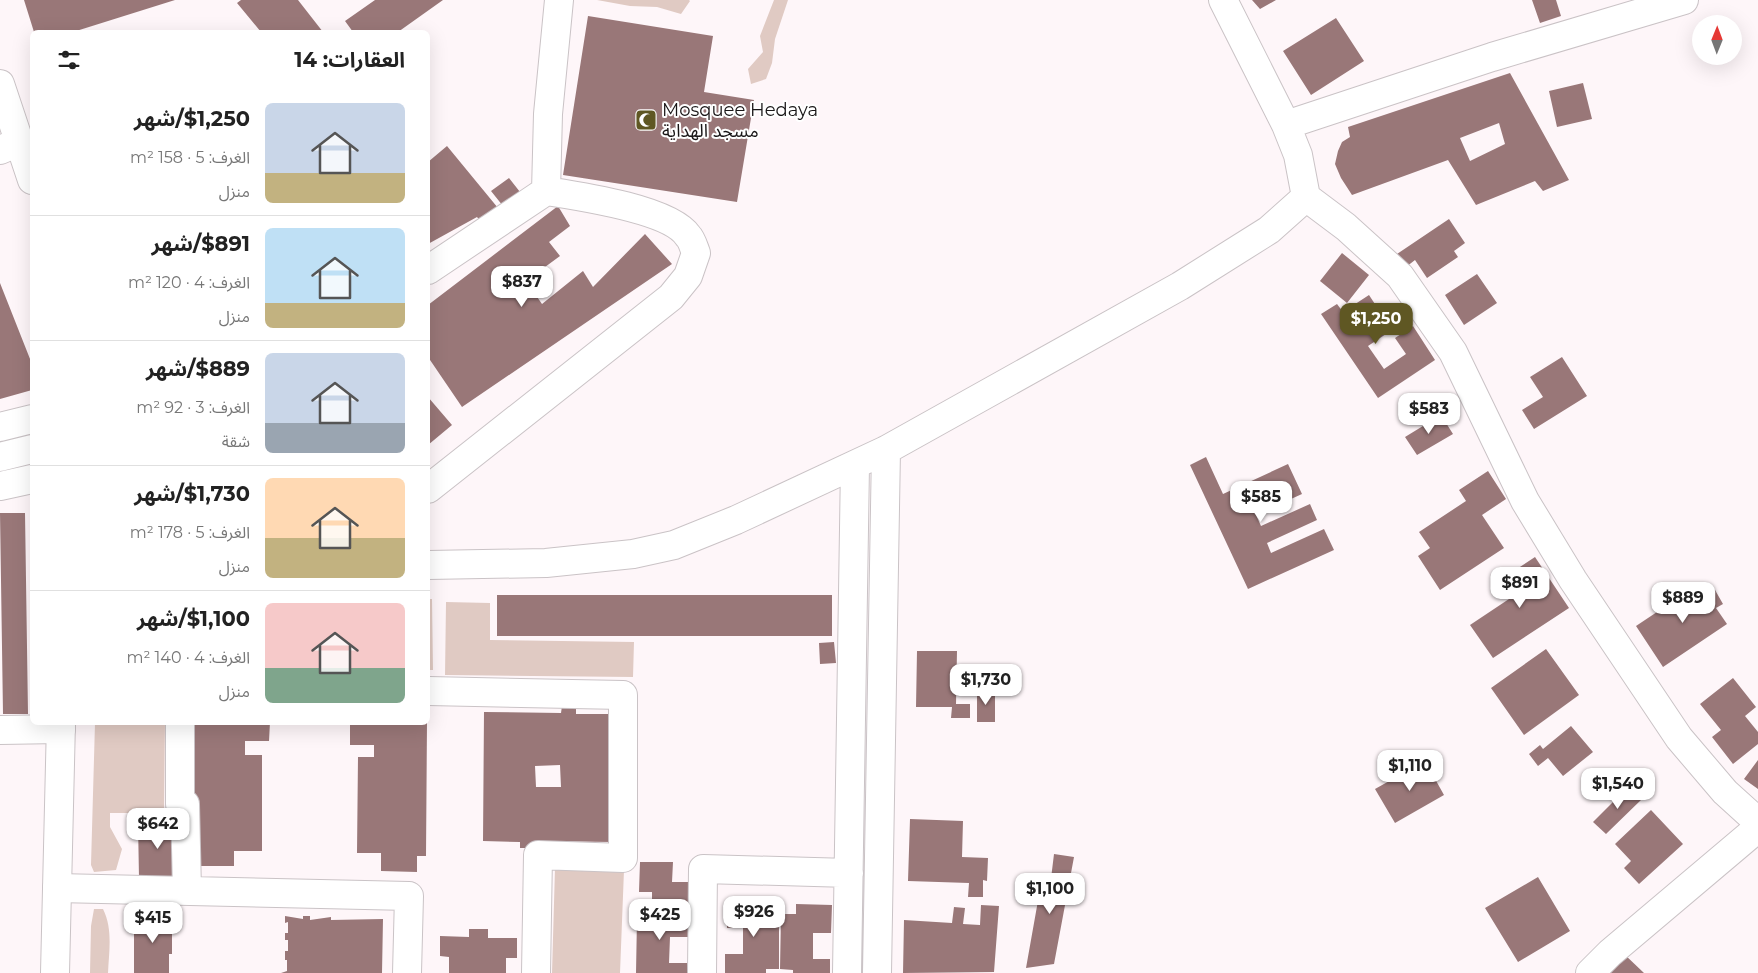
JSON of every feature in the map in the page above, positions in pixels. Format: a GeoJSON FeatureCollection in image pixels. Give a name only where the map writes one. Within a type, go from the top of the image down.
{"type":"FeatureCollection","features":[{"type":"Feature","properties":{"kind":"street"},"geometry":{"type":"LineString","coordinates":[[546,191],[548,114],[559,0]]}},
{"type":"Feature","properties":{"kind":"street"},"geometry":{"type":"LineString","coordinates":[[1223,0],[1286,125],[1298,155],[1306,197],[1346,228],[1400,276],[1453,352],[1525,501],[1573,580],[1679,738],[1725,792],[1758,822]]}},
{"type":"Feature","properties":{"kind":"street"},"geometry":{"type":"LineString","coordinates":[[1286,125],[1492,57],[1684,0]]}},
{"type":"Feature","properties":{"kind":"street"},"geometry":{"type":"LineString","coordinates":[[0,84],[10,146],[30,177]]}},
{"type":"Feature","properties":{"kind":"street"},"geometry":{"type":"LineString","coordinates":[[430,269],[546,191],[596,198],[675,223],[688,236],[696,253],[688,276],[671,297],[430,487]]}},
{"type":"Feature","properties":{"kind":"street"},"geometry":{"type":"LineString","coordinates":[[430,565],[580,560],[633,554],[674,545],[736,520],[886,450],[1180,286],[1269,230],[1306,197]]}},
{"type":"Feature","properties":{"kind":"street"},"geometry":{"type":"LineString","coordinates":[[0,427],[30,420]]}},
{"type":"Feature","properties":{"kind":"street"},"geometry":{"type":"LineString","coordinates":[[0,457],[30,450]]}},
{"type":"Feature","properties":{"kind":"street"},"geometry":{"type":"LineString","coordinates":[[877,973],[886,450]]}},
{"type":"Feature","properties":{"kind":"street"},"geometry":{"type":"LineString","coordinates":[[847,973],[855,465]]}},
{"type":"Feature","properties":{"kind":"street"},"geometry":{"type":"LineString","coordinates":[[0,486],[30,479]]}},
{"type":"Feature","properties":{"kind":"street"},"geometry":{"type":"LineString","coordinates":[[430,690],[623,695],[623,858],[538,855],[536,973]]}},
{"type":"Feature","properties":{"kind":"street"},"geometry":{"type":"LineString","coordinates":[[180,725],[180,804],[185,804],[187,890]]}},
{"type":"Feature","properties":{"kind":"street"},"geometry":{"type":"LineString","coordinates":[[0,730],[61,726],[55,973]]}},
{"type":"Feature","properties":{"kind":"street"},"geometry":{"type":"LineString","coordinates":[[1590,973],[1610,953],[1758,828]]}},
{"type":"Feature","properties":{"kind":"street"},"geometry":{"type":"LineString","coordinates":[[702,973],[703,869],[848,872]]}},
{"type":"Feature","properties":{"kind":"street"},"geometry":{"type":"LineString","coordinates":[[57,888],[409,896],[407,973]]}},
{"type":"Feature","properties":{"kind":"shaded area"},"geometry":{"type":"Polygon","coordinates":[[[597,0],[690,1],[681,14],[657,7],[630,6],[597,0]]]}},
{"type":"Feature","properties":{"kind":"shaded area"},"geometry":{"type":"Polygon","coordinates":[[[774,0],[788,0],[775,39],[772,63],[766,79],[751,84],[748,69],[763,52],[760,36],[774,0]]]}},
{"type":"Feature","properties":{"kind":"shaded area"},"geometry":{"type":"Polygon","coordinates":[[[430,599],[432,599],[433,670],[430,670],[430,599]]]}},
{"type":"Feature","properties":{"kind":"shaded area"},"geometry":{"type":"Polygon","coordinates":[[[446,602],[490,603],[490,640],[634,642],[633,677],[445,675],[446,602]]]}},
{"type":"Feature","properties":{"kind":"shaded area"},"geometry":{"type":"Polygon","coordinates":[[[95,725],[165,725],[164,813],[110,813],[110,827],[122,849],[116,870],[94,872],[91,865],[95,725]]]}},
{"type":"Feature","properties":{"kind":"shaded area"},"geometry":{"type":"Polygon","coordinates":[[[555,868],[624,870],[620,973],[552,973],[555,868]]]}},
{"type":"Feature","properties":{"kind":"shaded area"},"geometry":{"type":"Polygon","coordinates":[[[94,909],[103,909],[108,924],[110,940],[108,973],[90,973],[91,926],[94,909]]]}},
{"type":"Feature","properties":{"kind":"building"},"geometry":{"type":"Polygon","coordinates":[[[24,0],[175,0],[79,30],[33,30],[24,0]]]}},
{"type":"Feature","properties":{"kind":"building"},"geometry":{"type":"Polygon","coordinates":[[[241,0],[298,0],[321,30],[259,30],[237,3],[241,0]]]}},
{"type":"Feature","properties":{"kind":"building"},"geometry":{"type":"Polygon","coordinates":[[[375,0],[443,0],[401,30],[352,30],[345,21],[375,0]]]}},
{"type":"Feature","properties":{"kind":"building"},"geometry":{"type":"Polygon","coordinates":[[[1252,0],[1276,0],[1260,9],[1252,0]]]}},
{"type":"Feature","properties":{"kind":"building"},"geometry":{"type":"Polygon","coordinates":[[[1532,0],[1556,0],[1561,16],[1540,23],[1532,0]]]}},
{"type":"Feature","properties":{"kind":"building"},"geometry":{"type":"Polygon","coordinates":[[[588,16],[713,36],[704,92],[754,100],[737,202],[563,175],[588,16]]]}},
{"type":"Feature","properties":{"kind":"building"},"geometry":{"type":"Polygon","coordinates":[[[1336,18],[1364,61],[1311,95],[1283,51],[1336,18]]]}},
{"type":"Feature","properties":{"kind":"building"},"geometry":{"type":"Polygon","coordinates":[[[1510,73],[1569,180],[1543,191],[1535,181],[1476,205],[1448,160],[1352,195],[1335,164],[1342,142],[1350,137],[1348,127],[1510,73]],[[1499,123],[1460,138],[1470,161],[1505,144],[1499,123]]]}},
{"type":"Feature","properties":{"kind":"building"},"geometry":{"type":"Polygon","coordinates":[[[1583,83],[1592,119],[1557,127],[1549,91],[1583,83]]]}},
{"type":"Feature","properties":{"kind":"building"},"geometry":{"type":"Polygon","coordinates":[[[447,146],[498,208],[481,222],[477,217],[430,243],[430,160],[447,146]]]}},
{"type":"Feature","properties":{"kind":"building"},"geometry":{"type":"Polygon","coordinates":[[[509,178],[520,192],[503,206],[491,191],[509,178]]]}},
{"type":"Feature","properties":{"kind":"building"},"geometry":{"type":"Polygon","coordinates":[[[558,206],[570,226],[549,242],[560,256],[526,281],[542,304],[583,271],[593,287],[645,234],[672,264],[462,407],[430,360],[430,303],[558,206]]]}},
{"type":"Feature","properties":{"kind":"building"},"geometry":{"type":"Polygon","coordinates":[[[1449,219],[1465,243],[1454,251],[1458,257],[1427,278],[1415,260],[1406,267],[1397,254],[1449,219]]]}},
{"type":"Feature","properties":{"kind":"building"},"geometry":{"type":"Polygon","coordinates":[[[1342,253],[1369,275],[1347,303],[1320,281],[1342,253]]]}},
{"type":"Feature","properties":{"kind":"building"},"geometry":{"type":"Polygon","coordinates":[[[1477,274],[1497,303],[1464,325],[1445,295],[1477,274]]]}},
{"type":"Feature","properties":{"kind":"building"},"geometry":{"type":"Polygon","coordinates":[[[0,283],[30,359],[30,391],[0,399],[0,283]]]}},
{"type":"Feature","properties":{"kind":"building"},"geometry":{"type":"Polygon","coordinates":[[[1369,295],[1392,330],[1368,346],[1384,369],[1406,354],[1395,338],[1413,326],[1435,360],[1378,398],[1321,314],[1337,304],[1343,312],[1369,295]]]}},
{"type":"Feature","properties":{"kind":"building"},"geometry":{"type":"Polygon","coordinates":[[[1562,357],[1587,396],[1534,429],[1522,410],[1543,397],[1530,377],[1562,357]]]}},
{"type":"Feature","properties":{"kind":"building"},"geometry":{"type":"Polygon","coordinates":[[[430,399],[452,425],[430,443],[430,399]]]}},
{"type":"Feature","properties":{"kind":"building"},"geometry":{"type":"Polygon","coordinates":[[[1441,415],[1453,434],[1417,455],[1405,437],[1441,415]]]}},
{"type":"Feature","properties":{"kind":"building"},"geometry":{"type":"Polygon","coordinates":[[[1206,457],[1223,494],[1288,464],[1302,494],[1256,515],[1261,526],[1310,504],[1317,520],[1267,543],[1271,553],[1324,529],[1334,550],[1248,589],[1190,465],[1206,457]]]}},
{"type":"Feature","properties":{"kind":"building"},"geometry":{"type":"Polygon","coordinates":[[[1488,471],[1506,499],[1482,515],[1504,548],[1440,590],[1418,556],[1430,548],[1419,532],[1466,501],[1459,490],[1488,471]]]}},
{"type":"Feature","properties":{"kind":"building"},"geometry":{"type":"Polygon","coordinates":[[[0,513],[25,513],[28,714],[3,714],[0,513]]]}},
{"type":"Feature","properties":{"kind":"building"},"geometry":{"type":"Polygon","coordinates":[[[1535,557],[1569,608],[1493,658],[1470,625],[1512,597],[1500,580],[1535,557]]]}},
{"type":"Feature","properties":{"kind":"building"},"geometry":{"type":"Polygon","coordinates":[[[1702,582],[1709,594],[1715,590],[1723,604],[1716,608],[1727,624],[1663,667],[1636,626],[1702,582]]]}},
{"type":"Feature","properties":{"kind":"building"},"geometry":{"type":"Polygon","coordinates":[[[497,595],[832,595],[832,636],[497,636],[497,595]]]}},
{"type":"Feature","properties":{"kind":"building"},"geometry":{"type":"Polygon","coordinates":[[[834,642],[836,663],[820,664],[819,643],[834,642]]]}},
{"type":"Feature","properties":{"kind":"building"},"geometry":{"type":"Polygon","coordinates":[[[1546,649],[1579,695],[1524,735],[1491,688],[1546,649]]]}},
{"type":"Feature","properties":{"kind":"building"},"geometry":{"type":"Polygon","coordinates":[[[917,651],[957,651],[956,704],[970,704],[970,718],[951,718],[952,707],[916,707],[917,651]]]}},
{"type":"Feature","properties":{"kind":"building"},"geometry":{"type":"Polygon","coordinates":[[[1733,678],[1756,707],[1745,716],[1758,732],[1758,744],[1733,764],[1712,737],[1721,730],[1700,704],[1733,678]]]}},
{"type":"Feature","properties":{"kind":"building"},"geometry":{"type":"Polygon","coordinates":[[[977,689],[995,689],[995,722],[977,722],[977,689]]]}},
{"type":"Feature","properties":{"kind":"building"},"geometry":{"type":"Polygon","coordinates":[[[562,706],[576,706],[576,714],[614,714],[613,842],[535,841],[534,848],[520,848],[520,842],[483,841],[484,712],[561,713],[562,706]],[[560,765],[535,766],[536,787],[561,787],[560,765]]]}},
{"type":"Feature","properties":{"kind":"building"},"geometry":{"type":"Polygon","coordinates":[[[193,725],[270,725],[269,741],[245,741],[245,755],[262,755],[262,851],[234,851],[234,866],[197,866],[193,848],[193,725]]]}},
{"type":"Feature","properties":{"kind":"building"},"geometry":{"type":"Polygon","coordinates":[[[350,725],[427,725],[426,856],[417,856],[417,872],[381,871],[381,853],[357,853],[358,757],[374,757],[374,745],[350,745],[350,725]]]}},
{"type":"Feature","properties":{"kind":"building"},"geometry":{"type":"Polygon","coordinates":[[[1571,726],[1593,752],[1563,776],[1548,758],[1538,766],[1529,754],[1540,745],[1543,749],[1571,726]]]}},
{"type":"Feature","properties":{"kind":"building"},"geometry":{"type":"Polygon","coordinates":[[[1758,760],[1758,789],[1744,779],[1758,760]]]}},
{"type":"Feature","properties":{"kind":"building"},"geometry":{"type":"Polygon","coordinates":[[[1425,761],[1444,795],[1395,823],[1375,789],[1425,761]]]}},
{"type":"Feature","properties":{"kind":"building"},"geometry":{"type":"Polygon","coordinates":[[[1629,786],[1642,799],[1606,834],[1593,822],[1629,786]]]}},
{"type":"Feature","properties":{"kind":"building"},"geometry":{"type":"Polygon","coordinates":[[[1651,810],[1683,844],[1639,884],[1624,868],[1631,861],[1615,844],[1651,810]]]}},
{"type":"Feature","properties":{"kind":"building"},"geometry":{"type":"Polygon","coordinates":[[[910,819],[963,821],[962,857],[988,858],[987,881],[983,880],[983,897],[968,897],[969,883],[908,881],[910,819]]]}},
{"type":"Feature","properties":{"kind":"building"},"geometry":{"type":"Polygon","coordinates":[[[138,823],[176,823],[177,878],[139,878],[138,823]]]}},
{"type":"Feature","properties":{"kind":"building"},"geometry":{"type":"Polygon","coordinates":[[[1054,854],[1074,857],[1054,964],[1026,968],[1039,895],[1049,895],[1054,854]]]}},
{"type":"Feature","properties":{"kind":"building"},"geometry":{"type":"Polygon","coordinates":[[[640,862],[673,862],[672,882],[690,882],[689,908],[652,907],[652,892],[639,892],[640,862]]]}},
{"type":"Feature","properties":{"kind":"building"},"geometry":{"type":"Polygon","coordinates":[[[1538,877],[1570,931],[1518,962],[1485,908],[1538,877]]]}},
{"type":"Feature","properties":{"kind":"building"},"geometry":{"type":"Polygon","coordinates":[[[727,901],[765,901],[765,914],[779,914],[779,969],[766,969],[766,973],[725,973],[725,954],[743,954],[743,928],[727,928],[727,901]]]}},
{"type":"Feature","properties":{"kind":"building"},"geometry":{"type":"Polygon","coordinates":[[[796,904],[832,905],[831,933],[813,933],[813,959],[830,959],[830,973],[793,973],[793,970],[780,969],[781,914],[796,914],[796,904]]]}},
{"type":"Feature","properties":{"kind":"building"},"geometry":{"type":"Polygon","coordinates":[[[981,905],[999,906],[994,972],[903,973],[904,920],[952,923],[954,907],[965,908],[963,924],[980,925],[981,905]]]}},
{"type":"Feature","properties":{"kind":"building"},"geometry":{"type":"Polygon","coordinates":[[[652,908],[688,909],[688,937],[670,937],[669,963],[687,963],[687,973],[636,973],[637,918],[652,918],[652,908]]]}},
{"type":"Feature","properties":{"kind":"building"},"geometry":{"type":"Polygon","coordinates":[[[134,916],[172,916],[172,954],[169,954],[169,973],[134,973],[134,916]]]}},
{"type":"Feature","properties":{"kind":"building"},"geometry":{"type":"Polygon","coordinates":[[[285,916],[303,919],[303,916],[310,916],[310,920],[331,917],[331,920],[383,919],[382,973],[281,973],[287,971],[285,951],[288,951],[288,940],[285,940],[285,933],[288,933],[288,922],[285,923],[285,916]]]}},
{"type":"Feature","properties":{"kind":"building"},"geometry":{"type":"Polygon","coordinates":[[[469,929],[488,929],[488,938],[517,938],[517,958],[506,958],[506,973],[449,973],[449,957],[440,956],[440,936],[469,937],[469,929]]]}},
{"type":"Feature","properties":{"kind":"building"},"geometry":{"type":"Polygon","coordinates":[[[1623,953],[1644,973],[1604,973],[1623,953]]]}},
{"type":"Feature","properties":{"kind":"place","name":"Mosquee Hedaya مسجد الهداية"},"geometry":{"type":"Point","coordinates":[646,120]}}]}
